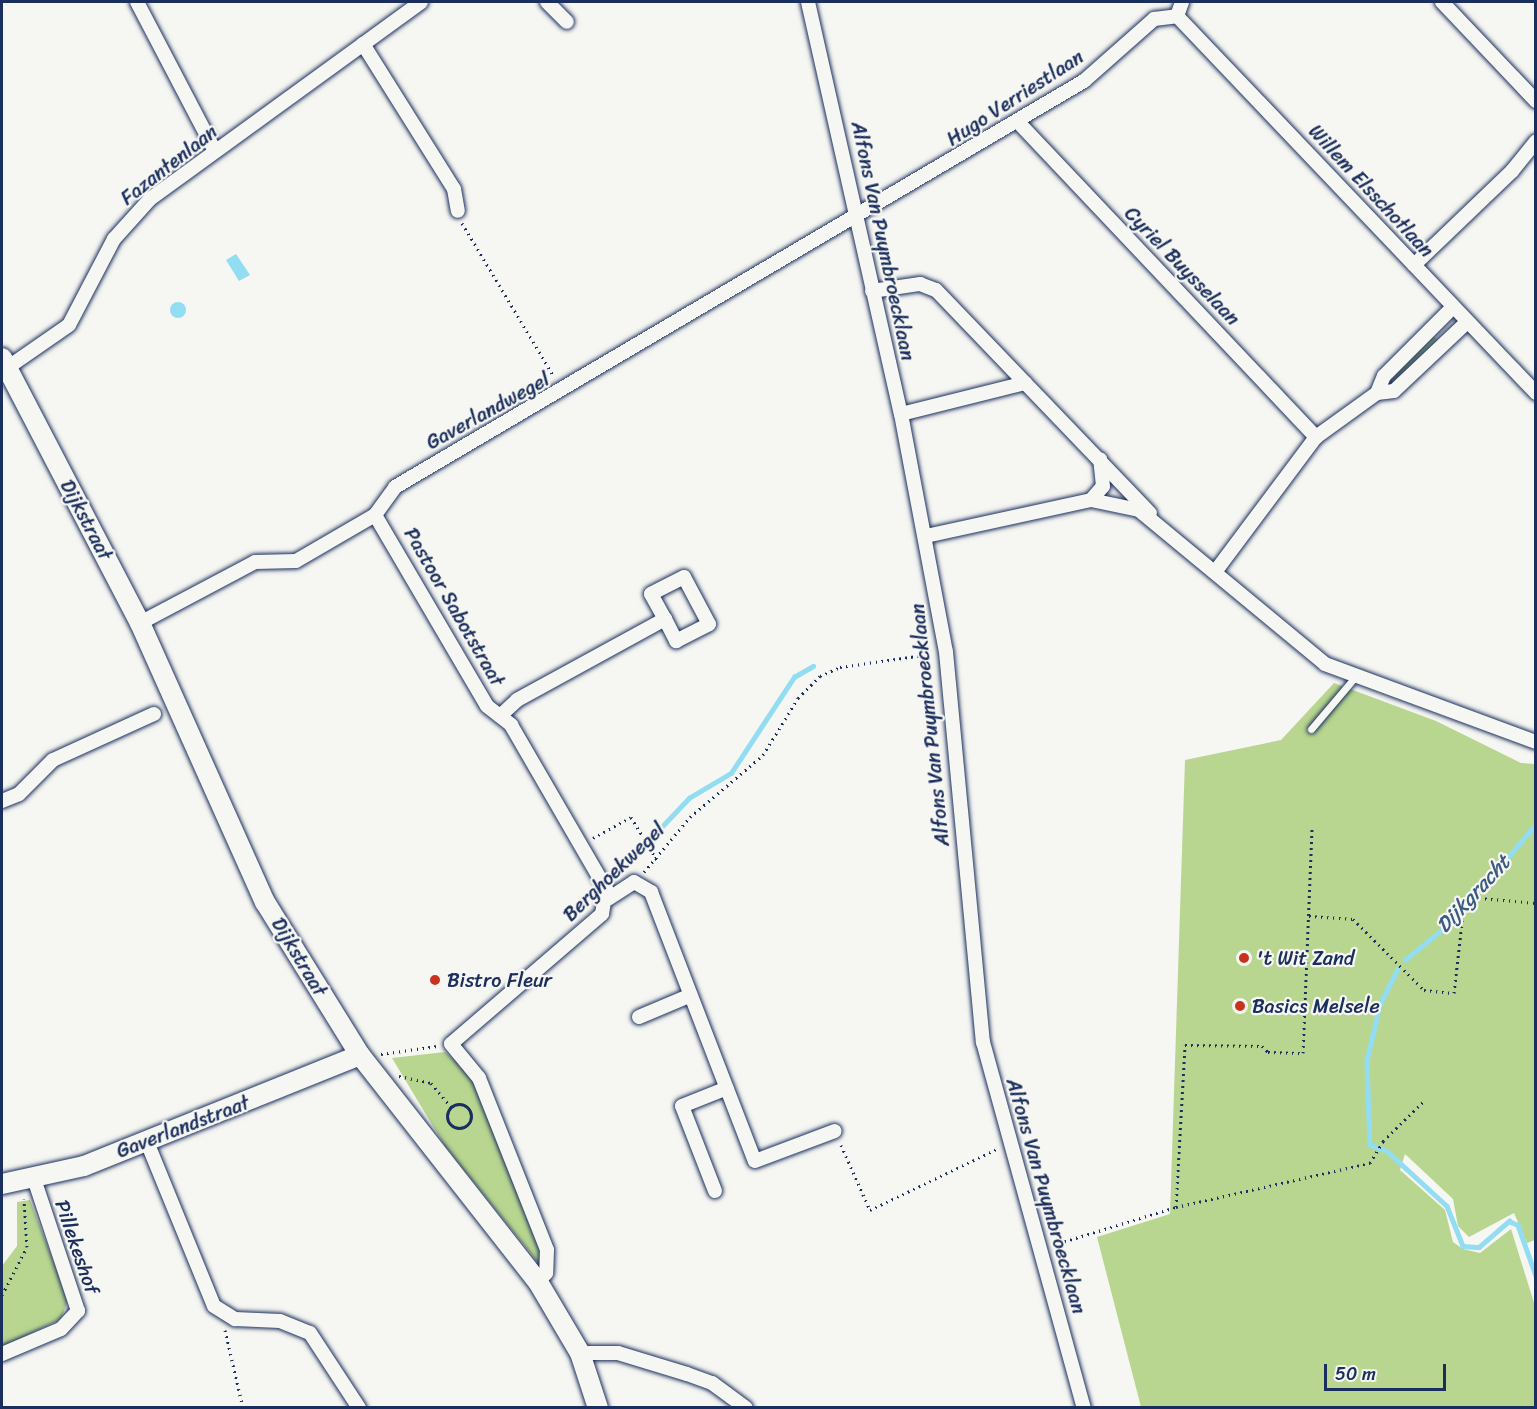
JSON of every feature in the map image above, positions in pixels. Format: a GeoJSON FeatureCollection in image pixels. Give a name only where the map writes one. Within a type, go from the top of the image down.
{"type":"FeatureCollection","features":[{"type":"Feature","properties":{"kind":"main road","name":"Dijkstraat"},"geometry":{"type":"LineString","coordinates":[[4,363],[140,623],[265,902],[369,1054],[538,1282],[580,1353],[598,1407]]}},
{"type":"Feature","properties":{"kind":"main road","name":"Gaverlandstraat"},"geometry":{"type":"LineString","coordinates":[[2,1184],[28,1180],[147,1142],[369,1054]]}},
{"type":"Feature","properties":{"kind":"street"},"geometry":{"type":"LineString","coordinates":[[136,2],[215,151]]}},
{"type":"Feature","properties":{"kind":"street","name":"Fazantenlaan"},"geometry":{"type":"LineString","coordinates":[[4,363],[69,326],[114,238],[150,199],[421,2]]}},
{"type":"Feature","properties":{"kind":"street"},"geometry":{"type":"LineString","coordinates":[[547,2],[567,21]]}},
{"type":"Feature","properties":{"kind":"street","name":"Alfons Van Puymbroecklaan"},"geometry":{"type":"LineString","coordinates":[[808,2],[901,414],[926,536],[946,652],[983,1042],[1009,1143],[1084,1407]]}},
{"type":"Feature","properties":{"kind":"street"},"geometry":{"type":"LineString","coordinates":[[1177,16],[1182,2]]}},
{"type":"Feature","properties":{"kind":"street"},"geometry":{"type":"LineString","coordinates":[[1442,2],[1536,101]]}},
{"type":"Feature","properties":{"kind":"street","name":"Hugo Verriestlaan"},"geometry":{"type":"LineString","coordinates":[[855,216],[1018,122],[1084,81],[1154,19],[1177,16]]}},
{"type":"Feature","properties":{"kind":"street","name":"Willem Elsschotlaan"},"geometry":{"type":"LineString","coordinates":[[1177,16],[1536,393]]}},
{"type":"Feature","properties":{"kind":"street"},"geometry":{"type":"LineString","coordinates":[[363,44],[454,189],[458,211]]}},
{"type":"Feature","properties":{"kind":"street","name":"Cyriel Buysselaan"},"geometry":{"type":"LineString","coordinates":[[1018,122],[1316,436]]}},
{"type":"Feature","properties":{"kind":"street"},"geometry":{"type":"LineString","coordinates":[[1414,265],[1512,171],[1536,141]]}},
{"type":"Feature","properties":{"kind":"street","name":"Gaverlandwegel"},"geometry":{"type":"LineString","coordinates":[[140,623],[255,562],[296,561],[375,515],[395,487],[563,392],[855,216]]}},
{"type":"Feature","properties":{"kind":"street"},"geometry":{"type":"LineString","coordinates":[[872,291],[921,284],[936,290],[1098,455],[1154,517],[1297,645],[1355,677],[1536,742]]}},
{"type":"Feature","properties":{"kind":"street"},"geometry":{"type":"LineString","coordinates":[[1377,393],[1384,376],[1453,307]]}},
{"type":"Feature","properties":{"kind":"street"},"geometry":{"type":"LineString","coordinates":[[1215,572],[1316,436],[1377,393],[1394,391],[1467,322]]}},
{"type":"Feature","properties":{"kind":"street"},"geometry":{"type":"LineString","coordinates":[[901,414],[1025,383]]}},
{"type":"Feature","properties":{"kind":"street"},"geometry":{"type":"LineString","coordinates":[[1091,500],[1103,486],[1098,455]]}},
{"type":"Feature","properties":{"kind":"street"},"geometry":{"type":"LineString","coordinates":[[926,536],[1091,500],[1154,517]]}},
{"type":"Feature","properties":{"kind":"street","name":"Pastoor Sabotstraat"},"geometry":{"type":"LineString","coordinates":[[375,515],[487,706],[511,725],[580,844],[608,899]]}},
{"type":"Feature","properties":{"kind":"street"},"geometry":{"type":"LineString","coordinates":[[684,577],[709,624],[676,641],[665,619],[651,594],[684,577]]}},
{"type":"Feature","properties":{"kind":"street","name":"Pastoor Sabotstraat"},"geometry":{"type":"LineString","coordinates":[[500,716],[517,700],[665,619]]}},
{"type":"Feature","properties":{"kind":"street"},"geometry":{"type":"LineString","coordinates":[[2,801],[19,794],[53,760],[154,714]]}},
{"type":"Feature","properties":{"kind":"street"},"geometry":{"type":"LineString","coordinates":[[634,882],[651,892],[755,1161],[835,1131]]}},
{"type":"Feature","properties":{"kind":"street","name":"Berghoekwegel"},"geometry":{"type":"LineString","coordinates":[[451,1044],[602,914],[608,899],[634,882]]}},
{"type":"Feature","properties":{"kind":"street"},"geometry":{"type":"LineString","coordinates":[[639,1017],[691,995]]}},
{"type":"Feature","properties":{"kind":"street"},"geometry":{"type":"LineString","coordinates":[[451,1044],[479,1078],[547,1250],[546,1272],[538,1282]]}},
{"type":"Feature","properties":{"kind":"street"},"geometry":{"type":"LineString","coordinates":[[715,1191],[682,1106],[727,1088]]}},
{"type":"Feature","properties":{"kind":"street"},"geometry":{"type":"LineString","coordinates":[[147,1142],[207,1296],[223,1313],[288,1323],[310,1333],[359,1407]]}},
{"type":"Feature","properties":{"kind":"street","name":"Pillekeshof"},"geometry":{"type":"LineString","coordinates":[[2,1354],[61,1329],[78,1311],[28,1180]]}},
{"type":"Feature","properties":{"kind":"street"},"geometry":{"type":"LineString","coordinates":[[580,1353],[618,1353],[687,1374],[712,1383],[746,1407]]}},
{"type":"Feature","properties":{"kind":"lane"},"geometry":{"type":"LineString","coordinates":[[1311,729],[1355,677]]}},
{"type":"Feature","properties":{"kind":"path"},"geometry":{"type":"LineString","coordinates":[[458,211],[563,392]]}},
{"type":"Feature","properties":{"kind":"path","name":"Berghoekwegel"},"geometry":{"type":"LineString","coordinates":[[634,882],[657,861],[690,817],[763,754],[798,698],[820,676],[840,667],[946,652]]}},
{"type":"Feature","properties":{"kind":"path"},"geometry":{"type":"LineString","coordinates":[[580,844],[631,817],[657,861]]}},
{"type":"Feature","properties":{"kind":"path"},"geometry":{"type":"LineString","coordinates":[[1176,1207],[1185,1045],[1262,1046],[1268,1052],[1303,1053],[1312,826]]}},
{"type":"Feature","properties":{"kind":"path"},"geometry":{"type":"LineString","coordinates":[[1309,916],[1353,919],[1424,990],[1454,993],[1463,914],[1479,898],[1536,903]]}},
{"type":"Feature","properties":{"kind":"path"},"geometry":{"type":"LineString","coordinates":[[369,1054],[451,1044]]}},
{"type":"Feature","properties":{"kind":"path"},"geometry":{"type":"LineString","coordinates":[[392,1073],[431,1083],[451,1107],[450,1124],[468,1125],[468,1108],[451,1107]]}},
{"type":"Feature","properties":{"kind":"path"},"geometry":{"type":"LineString","coordinates":[[1040,1249],[1176,1207],[1370,1162],[1383,1141],[1425,1100]]}},
{"type":"Feature","properties":{"kind":"path"},"geometry":{"type":"LineString","coordinates":[[835,1131],[870,1210],[1009,1143]]}},
{"type":"Feature","properties":{"kind":"path"},"geometry":{"type":"LineString","coordinates":[[2,1295],[27,1247],[28,1180]]}},
{"type":"Feature","properties":{"kind":"path"},"geometry":{"type":"LineString","coordinates":[[223,1313],[243,1407]]}},
{"type":"Feature","properties":{"kind":"green space"},"geometry":{"type":"Polygon","coordinates":[[[1433,336],[1439,341],[1396,383],[1389,382],[1433,336]]]}},
{"type":"Feature","properties":{"kind":"green space"},"geometry":{"type":"Polygon","coordinates":[[[1334,683],[1436,721],[1521,763],[1535,764],[1535,1240],[1527,1243],[1514,1213],[1469,1237],[1458,1226],[1453,1199],[1405,1154],[1400,1170],[1445,1210],[1453,1242],[1463,1249],[1480,1253],[1511,1229],[1535,1306],[1535,1407],[1141,1407],[1097,1237],[1170,1214],[1185,760],[1281,740],[1334,683]]]}},
{"type":"Feature","properties":{"kind":"green space"},"geometry":{"type":"Polygon","coordinates":[[[445,1052],[475,1078],[538,1241],[540,1265],[445,1146],[392,1058],[445,1052]]]}},
{"type":"Feature","properties":{"kind":"green space"},"geometry":{"type":"Polygon","coordinates":[[[30,1200],[68,1300],[61,1319],[2,1347],[2,1266],[17,1246],[17,1202],[30,1200]]]}},
{"type":"Feature","properties":{"kind":"water"},"geometry":{"type":"Polygon","coordinates":[[[236,254],[250,275],[239,281],[226,260],[236,254]]]}},
{"type":"Feature","properties":{"kind":"water"},"geometry":{"type":"Polygon","coordinates":[[[178,302],[186,310],[178,318],[170,310],[178,302]]]}},
{"type":"Feature","properties":{"kind":"waterway"},"geometry":{"type":"LineString","coordinates":[[650,839],[689,798],[731,773],[794,677],[813,666]]}},
{"type":"Feature","properties":{"kind":"waterway","name":"Dijkgracht"},"geometry":{"type":"LineString","coordinates":[[1405,960],[1457,917],[1536,824]]}},
{"type":"Feature","properties":{"kind":"waterway","name":"Dijkgracht"},"geometry":{"type":"LineString","coordinates":[[1398,969],[1380,1005],[1367,1061],[1370,1145],[1387,1151],[1447,1206],[1463,1246],[1479,1247],[1509,1221],[1518,1225],[1536,1276]]}},
{"type":"Feature","properties":{"kind":"place","name":"'t Wit Zand"},"geometry":{"type":"Point","coordinates":[1244,958]}},
{"type":"Feature","properties":{"kind":"place","name":"Bistro Fleur"},"geometry":{"type":"Point","coordinates":[435,980]}},
{"type":"Feature","properties":{"kind":"place","name":"Basics Melsele"},"geometry":{"type":"Point","coordinates":[1240,1006]}}]}
